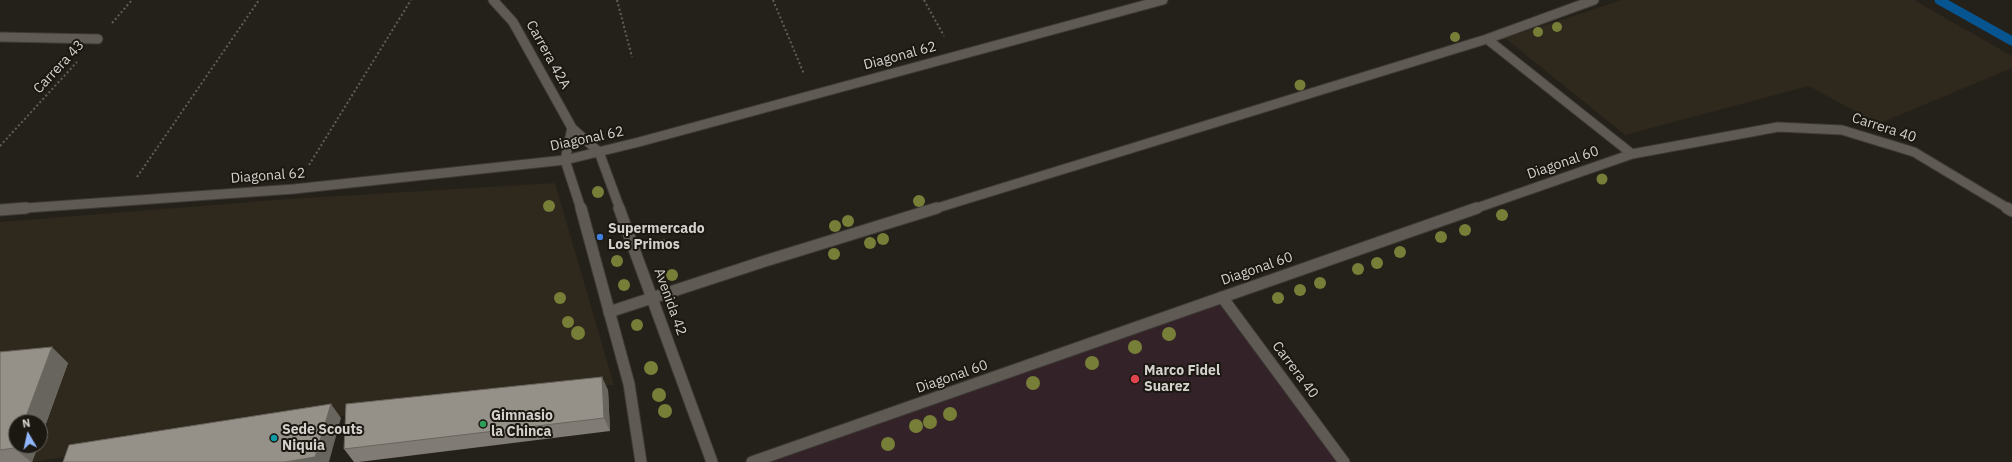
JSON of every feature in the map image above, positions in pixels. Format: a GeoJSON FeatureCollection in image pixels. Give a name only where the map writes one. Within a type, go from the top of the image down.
{"type":"FeatureCollection","features":[{"type":"Feature","properties":{"kind":"street","name":"Carrera 42A"},"geometry":{"type":"LineString","coordinates":[[493,0],[513,22],[572,128],[599,152]]}},
{"type":"Feature","properties":{"kind":"street","name":"Diagonal 62"},"geometry":{"type":"LineString","coordinates":[[0,210],[294,189],[565,160],[1163,0]]}},
{"type":"Feature","properties":{"kind":"street"},"geometry":{"type":"LineString","coordinates":[[609,312],[652,297],[1486,39],[1594,0]]}},
{"type":"Feature","properties":{"kind":"street"},"geometry":{"type":"LineString","coordinates":[[0,36],[98,39]]}},
{"type":"Feature","properties":{"kind":"street"},"geometry":{"type":"LineString","coordinates":[[1486,39],[1632,154]]}},
{"type":"Feature","properties":{"kind":"street","name":"Diagonal 60"},"geometry":{"type":"LineString","coordinates":[[752,462],[1632,154],[1778,127]]}},
{"type":"Feature","properties":{"kind":"street","name":"Carrera 40"},"geometry":{"type":"LineString","coordinates":[[1778,127],[1842,130],[1914,152],[2012,211]]}},
{"type":"Feature","properties":{"kind":"street"},"geometry":{"type":"LineString","coordinates":[[572,128],[565,160],[576,188],[629,384],[641,462]]}},
{"type":"Feature","properties":{"kind":"street","name":"Avenida 42"},"geometry":{"type":"LineString","coordinates":[[599,152],[712,462]]}},
{"type":"Feature","properties":{"kind":"street","name":"Carrera 40"},"geometry":{"type":"LineString","coordinates":[[1222,297],[1344,462]]}},
{"type":"Feature","properties":{"kind":"path","name":"Carrera 43"},"geometry":{"type":"LineString","coordinates":[[0,146],[132,0]]}},
{"type":"Feature","properties":{"kind":"path"},"geometry":{"type":"LineString","coordinates":[[120,201],[259,0]]}},
{"type":"Feature","properties":{"kind":"path"},"geometry":{"type":"LineString","coordinates":[[294,189],[411,0]]}},
{"type":"Feature","properties":{"kind":"path"},"geometry":{"type":"LineString","coordinates":[[617,0],[632,57]]}},
{"type":"Feature","properties":{"kind":"path"},"geometry":{"type":"LineString","coordinates":[[773,0],[813,94]]}},
{"type":"Feature","properties":{"kind":"path"},"geometry":{"type":"LineString","coordinates":[[924,0],[956,56]]}},
{"type":"Feature","properties":{"kind":"shaded area"},"geometry":{"type":"Polygon","coordinates":[[[1622,0],[1914,0],[2012,56],[2012,68],[1878,124],[1809,86],[1625,135],[1505,38],[1622,0]]]}},
{"type":"Feature","properties":{"kind":"shaded area"},"geometry":{"type":"Polygon","coordinates":[[[555,183],[614,385],[348,415],[32,462],[35,454],[48,454],[48,418],[68,363],[0,370],[0,222],[288,199],[555,183]]]}},
{"type":"Feature","properties":{"kind":"shaded area","name":"Marco Fidel Suarez"},"geometry":{"type":"Polygon","coordinates":[[[1222,297],[1344,462],[752,462],[1222,297]]]}},
{"type":"Feature","properties":{"kind":"building"},"geometry":{"type":"Polygon","coordinates":[[[52,347],[27,414],[8,414],[8,449],[0,450],[0,352],[52,347]]]}},
{"type":"Feature","properties":{"kind":"building","name":"Gimnasio la Chinca"},"geometry":{"type":"Polygon","coordinates":[[[602,377],[604,418],[344,449],[346,404],[602,377]]]}},
{"type":"Feature","properties":{"kind":"building"},"geometry":{"type":"Polygon","coordinates":[[[331,404],[315,457],[285,462],[63,462],[69,445],[331,404]]]}},
{"type":"Feature","properties":{"kind":"waterway"},"geometry":{"type":"LineString","coordinates":[[1939,0],[2012,41]]}},
{"type":"Feature","properties":{"kind":"place","name":"Supermercado Los Primos"},"geometry":{"type":"Point","coordinates":[600,237]}},
{"type":"Feature","properties":{"kind":"place","name":"Marco Fidel Suarez"},"geometry":{"type":"Point","coordinates":[1135,379]}},
{"type":"Feature","properties":{"kind":"place","name":"Gimnasio la Chinca"},"geometry":{"type":"Point","coordinates":[483,424]}},
{"type":"Feature","properties":{"kind":"place","name":"Sede Scouts Niquia"},"geometry":{"type":"Point","coordinates":[274,438]}}]}
